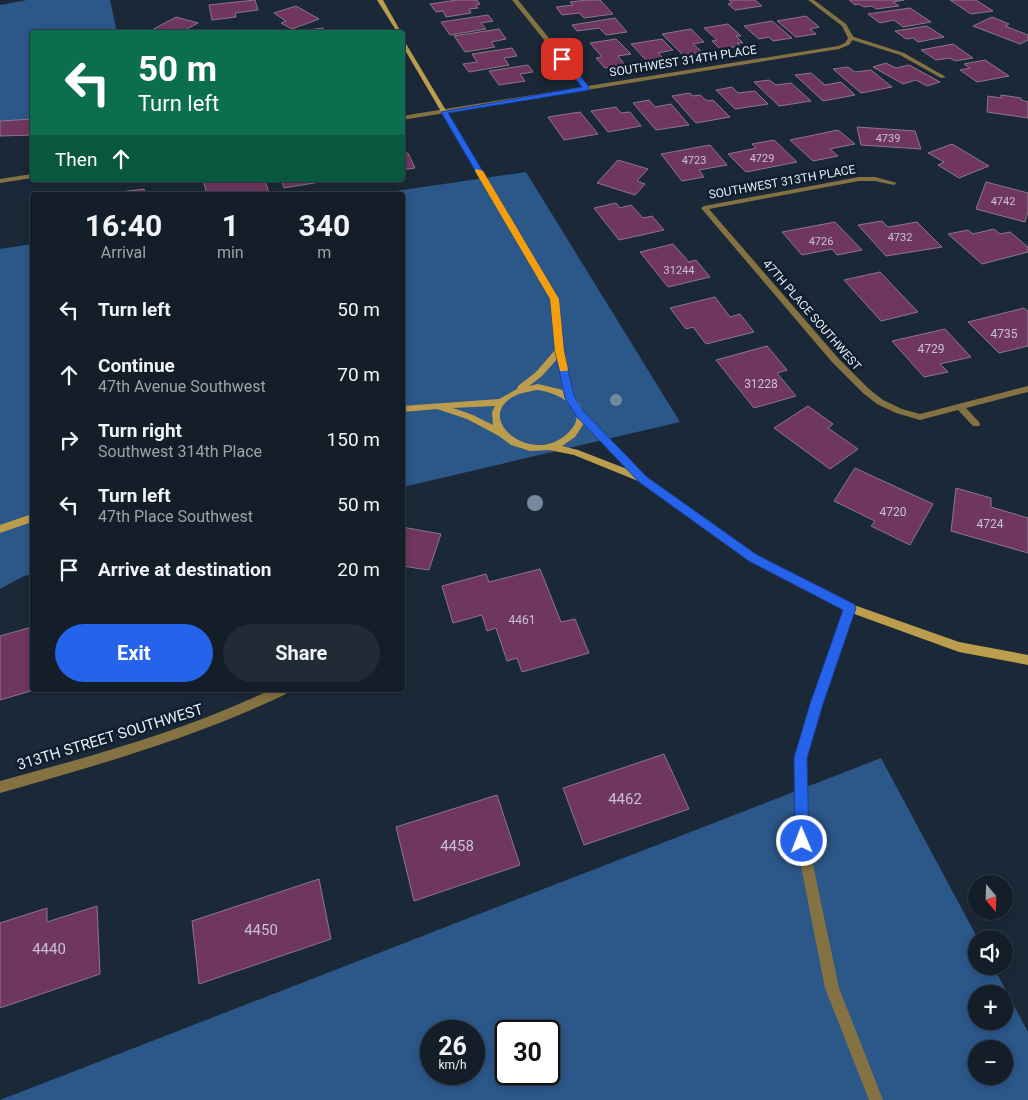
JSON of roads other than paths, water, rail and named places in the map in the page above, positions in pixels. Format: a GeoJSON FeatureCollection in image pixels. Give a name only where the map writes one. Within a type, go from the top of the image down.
{"type":"FeatureCollection","features":[{"type":"Feature","properties":{"kind":"main road"},"geometry":{"type":"LineString","coordinates":[[380,0],[398,30]]}},
{"type":"Feature","properties":{"kind":"main road"},"geometry":{"type":"LineString","coordinates":[[405,44],[555,299],[559,351],[570,398]]}},
{"type":"Feature","properties":{"kind":"main road"},"geometry":{"type":"LineString","coordinates":[[502,435],[495,418],[496,409],[501,402],[539,374],[559,351]]}},
{"type":"Feature","properties":{"kind":"main road"},"geometry":{"type":"LineString","coordinates":[[516,392],[538,387],[560,392],[570,398],[575,402],[580,414],[643,480],[753,558],[850,608],[959,648],[1028,660]]}},
{"type":"Feature","properties":{"kind":"main road"},"geometry":{"type":"LineString","coordinates":[[405,408],[432,405],[480,405],[501,402]]}},
{"type":"Feature","properties":{"kind":"main road"},"geometry":{"type":"LineString","coordinates":[[432,405],[470,418],[523,446],[539,448],[550,447],[568,440],[578,428],[580,414]]}},
{"type":"Feature","properties":{"kind":"main road"},"geometry":{"type":"LineString","coordinates":[[550,447],[575,452],[643,480]]}},
{"type":"Feature","properties":{"kind":"main road"},"geometry":{"type":"LineString","coordinates":[[0,529],[30,519]]}},
{"type":"Feature","properties":{"kind":"street"},"geometry":{"type":"LineString","coordinates":[[515,0],[586,88]]}},
{"type":"Feature","properties":{"kind":"street"},"geometry":{"type":"LineString","coordinates":[[810,0],[844,25],[849,41],[902,54],[944,76]]}},
{"type":"Feature","properties":{"kind":"street","name":"SOUTHWEST 314TH PLACE"},"geometry":{"type":"LineString","coordinates":[[405,118],[839,47],[849,41]]}},
{"type":"Feature","properties":{"kind":"street"},"geometry":{"type":"LineString","coordinates":[[0,181],[30,176]]}},
{"type":"Feature","properties":{"kind":"street","name":"SOUTHWEST 313TH PLACE"},"geometry":{"type":"LineString","coordinates":[[704,208],[859,179],[876,178],[894,183]]}},
{"type":"Feature","properties":{"kind":"street","name":"47TH PLACE SOUTHWEST"},"geometry":{"type":"LineString","coordinates":[[704,208],[835,360],[866,391],[880,402],[899,411],[920,417],[960,407]]}},
{"type":"Feature","properties":{"kind":"street"},"geometry":{"type":"LineString","coordinates":[[976,424],[960,407],[1028,389]]}},
{"type":"Feature","properties":{"kind":"street"},"geometry":{"type":"LineString","coordinates":[[850,608],[816,704],[800,758],[802,841],[832,988],[876,1100]]}},
{"type":"Feature","properties":{"kind":"street","name":"313TH STREET SOUTHWEST"},"geometry":{"type":"LineString","coordinates":[[0,787],[107,757],[231,715],[278,692]]}}]}
